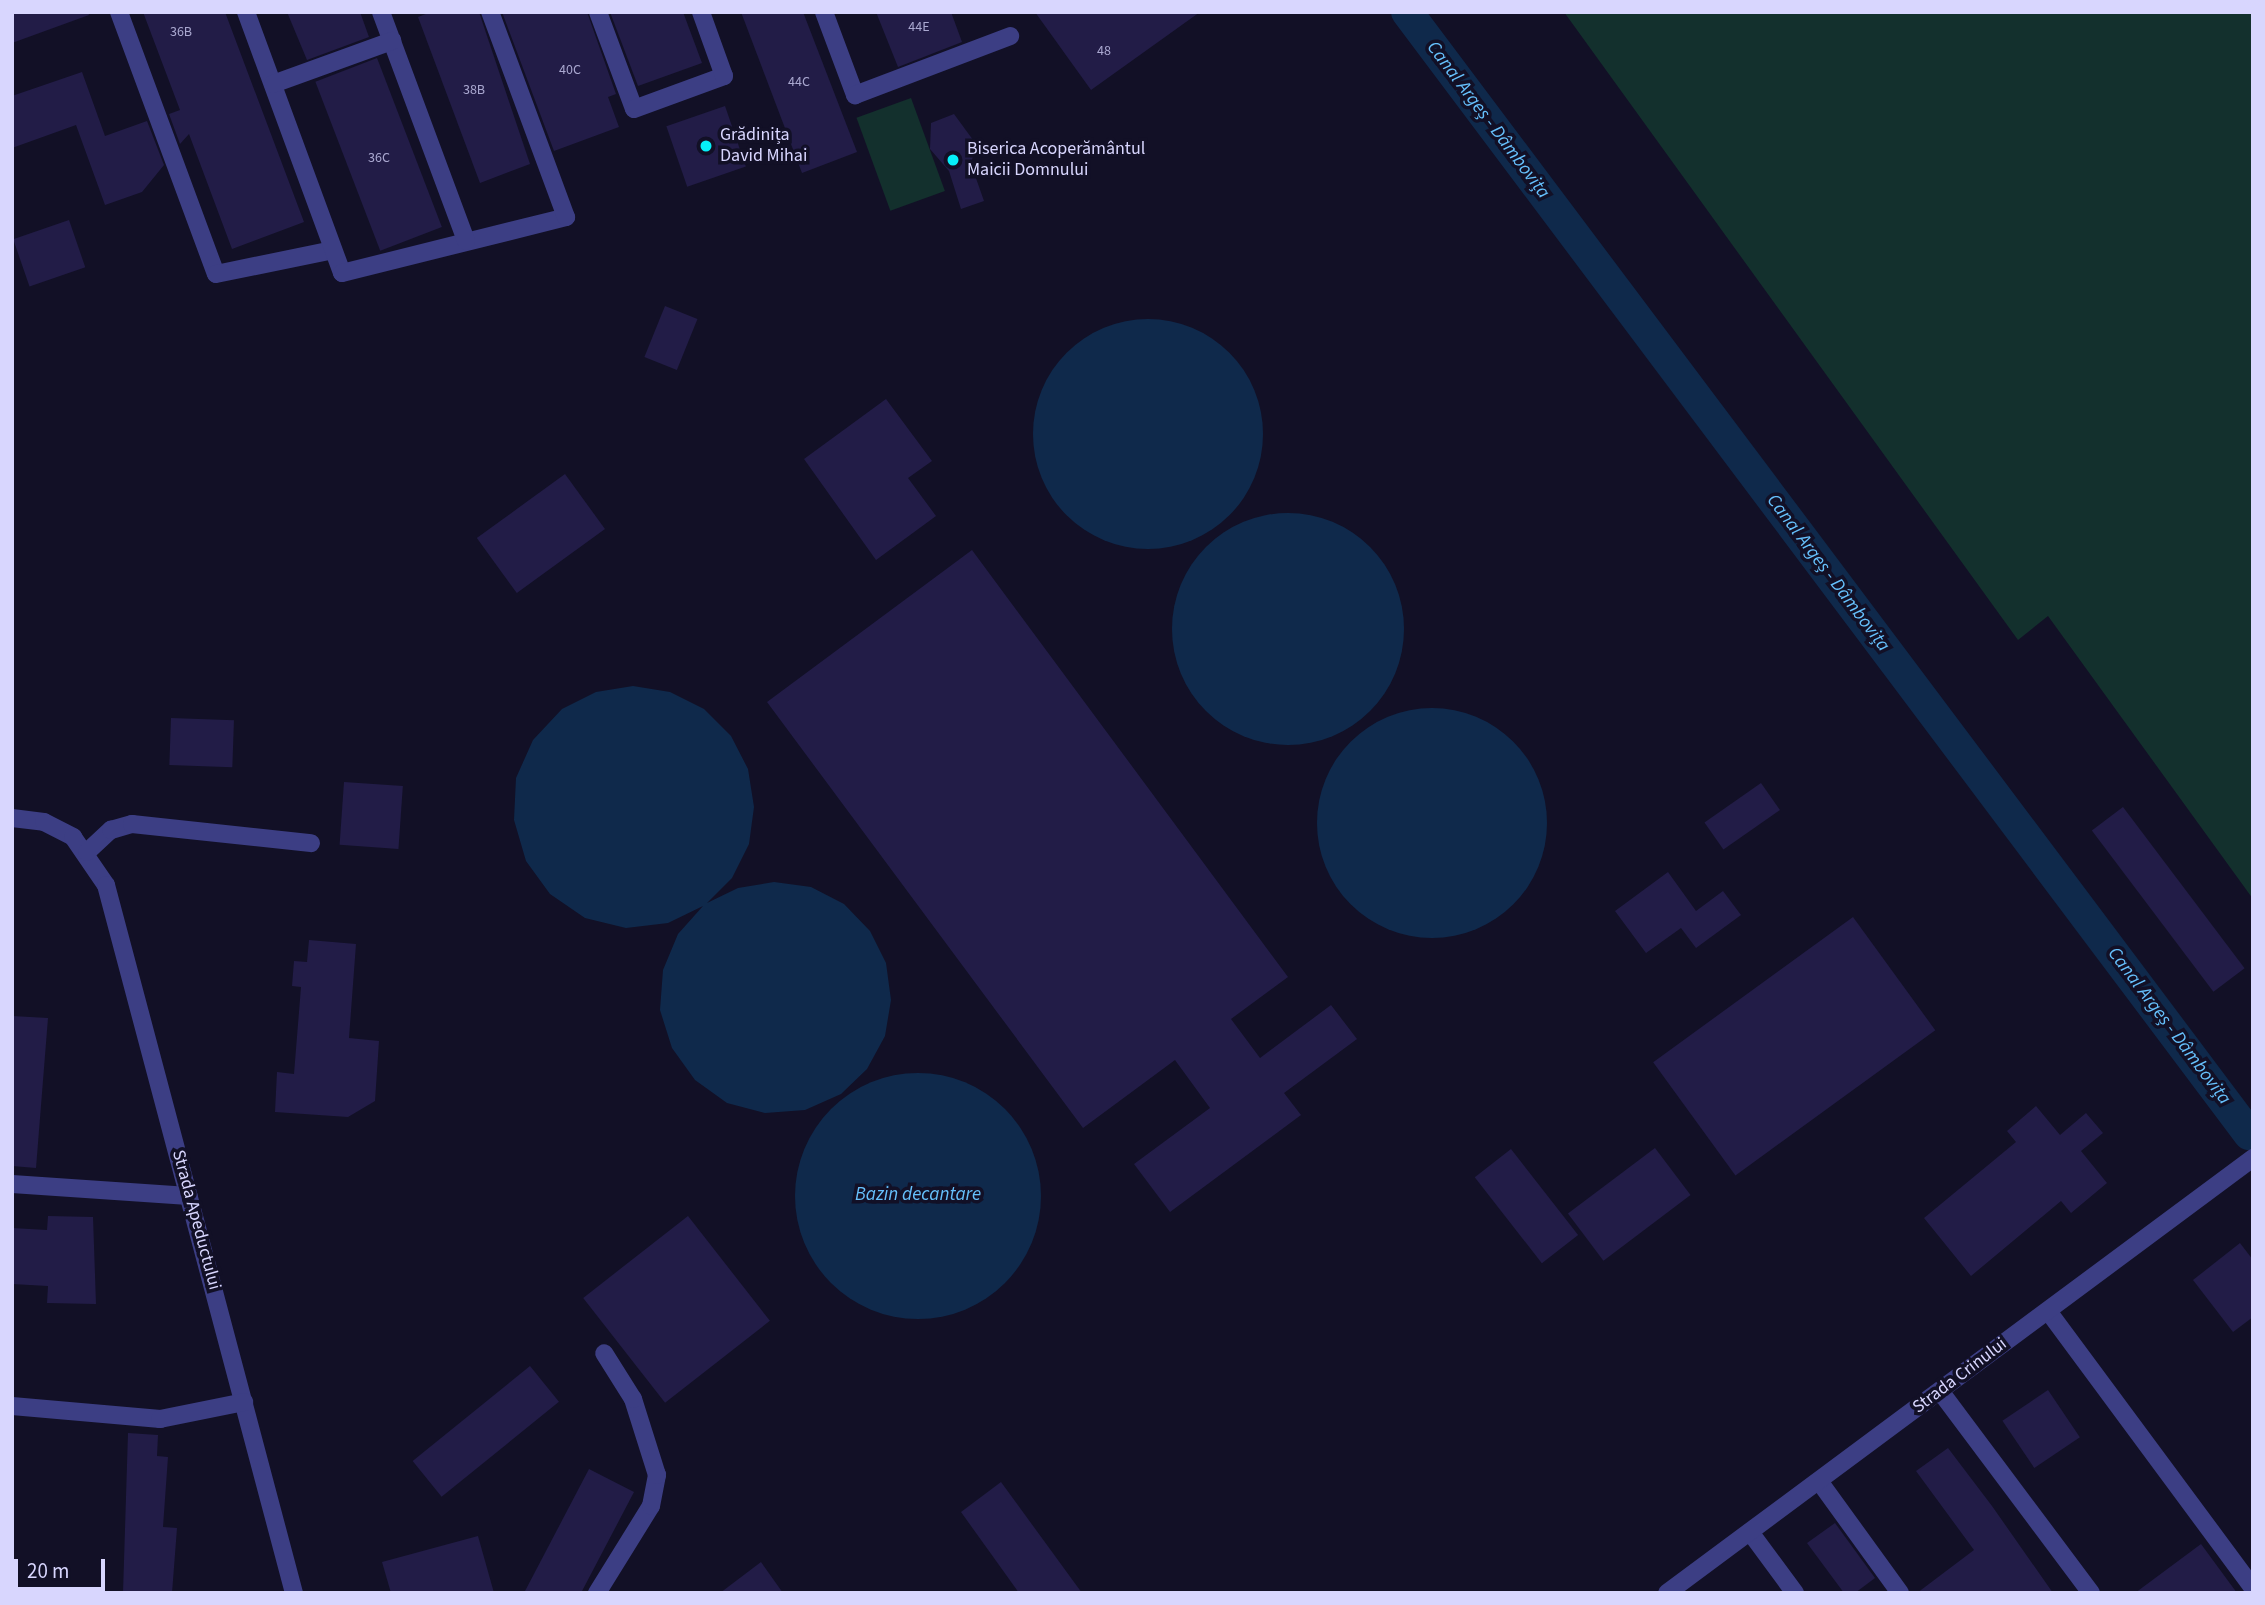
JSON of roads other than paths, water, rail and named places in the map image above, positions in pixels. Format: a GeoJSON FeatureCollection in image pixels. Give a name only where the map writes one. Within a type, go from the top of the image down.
{"type":"FeatureCollection","features":[{"type":"Feature","properties":{"kind":"street"},"geometry":{"type":"LineString","coordinates":[[118,12],[216,274],[333,250]]}},
{"type":"Feature","properties":{"kind":"street"},"geometry":{"type":"LineString","coordinates":[[246,12],[342,273],[566,217],[490,12]]}},
{"type":"Feature","properties":{"kind":"street"},"geometry":{"type":"LineString","coordinates":[[381,12],[466,241]]}},
{"type":"Feature","properties":{"kind":"street"},"geometry":{"type":"LineString","coordinates":[[598,12],[634,109],[724,76],[701,12]]}},
{"type":"Feature","properties":{"kind":"street"},"geometry":{"type":"LineString","coordinates":[[824,12],[855,94],[1010,36]]}},
{"type":"Feature","properties":{"kind":"street"},"geometry":{"type":"LineString","coordinates":[[273,84],[392,41]]}},
{"type":"Feature","properties":{"kind":"street"},"geometry":{"type":"LineString","coordinates":[[12,818],[44,822],[87,852],[111,830],[132,824],[311,843]]}},
{"type":"Feature","properties":{"kind":"street","name":"Strada Apeductului"},"geometry":{"type":"LineString","coordinates":[[87,852],[121,930],[294,1593]]}},
{"type":"Feature","properties":{"kind":"street","name":"Strada Crinului"},"geometry":{"type":"LineString","coordinates":[[1667,1593],[2253,1158]]}},
{"type":"Feature","properties":{"kind":"street"},"geometry":{"type":"LineString","coordinates":[[12,1184],[189,1196]]}},
{"type":"Feature","properties":{"kind":"street"},"geometry":{"type":"LineString","coordinates":[[2048,1311],[2253,1588]]}},
{"type":"Feature","properties":{"kind":"street"},"geometry":{"type":"LineString","coordinates":[[597,1593],[651,1506],[657,1475],[634,1399],[604,1353]]}},
{"type":"Feature","properties":{"kind":"street"},"geometry":{"type":"LineString","coordinates":[[1940,1391],[2091,1593]]}},
{"type":"Feature","properties":{"kind":"street"},"geometry":{"type":"LineString","coordinates":[[12,1406],[160,1419],[244,1402]]}},
{"type":"Feature","properties":{"kind":"street"},"geometry":{"type":"LineString","coordinates":[[1819,1481],[1900,1593]]}},
{"type":"Feature","properties":{"kind":"street"},"geometry":{"type":"LineString","coordinates":[[1750,1532],[1795,1593]]}},
{"type":"Feature","properties":{"kind":"water"},"geometry":{"type":"Polygon","coordinates":[[[1148,319],[1170,321],[1192,328],[1212,338],[1237,361],[1258,401],[1263,434],[1261,456],[1254,478],[1244,498],[1221,523],[1181,544],[1148,549],[1126,547],[1104,540],[1084,530],[1059,507],[1038,467],[1033,434],[1035,412],[1042,390],[1052,370],[1075,345],[1115,324],[1148,319]]]}},
{"type":"Feature","properties":{"kind":"water"},"geometry":{"type":"Polygon","coordinates":[[[1288,513],[1311,515],[1332,522],[1370,547],[1395,585],[1402,606],[1402,652],[1395,673],[1370,711],[1332,736],[1311,743],[1288,745],[1265,743],[1244,736],[1206,711],[1181,673],[1174,652],[1172,629],[1174,606],[1181,585],[1206,547],[1244,522],[1265,515],[1288,513]]]}},
{"type":"Feature","properties":{"kind":"water"},"geometry":{"type":"Polygon","coordinates":[[[633,686],[670,692],[704,709],[731,736],[748,769],[754,807],[749,844],[732,878],[707,903],[738,888],[774,882],[811,887],[844,904],[870,931],[886,963],[891,1000],[885,1036],[867,1069],[841,1094],[805,1110],[765,1113],[727,1103],[695,1080],[672,1048],[660,1010],[663,970],[678,934],[703,906],[668,923],[626,928],[585,918],[550,894],[526,861],[514,820],[516,778],[533,740],[562,709],[596,692],[633,686]]]}},
{"type":"Feature","properties":{"kind":"water"},"geometry":{"type":"Polygon","coordinates":[[[1421,708],[1443,708],[1465,713],[1496,727],[1521,750],[1542,790],[1547,823],[1545,845],[1538,867],[1528,887],[1505,912],[1465,933],[1443,938],[1421,938],[1399,933],[1368,919],[1343,896],[1322,856],[1317,834],[1317,812],[1322,790],[1336,759],[1359,734],[1399,713],[1421,708]]]}},
{"type":"Feature","properties":{"kind":"water","name":"Bazin decantare"},"geometry":{"type":"Polygon","coordinates":[[[918,1073],[965,1083],[986,1094],[1005,1109],[1020,1128],[1031,1149],[1041,1196],[1031,1243],[1020,1264],[1005,1283],[986,1298],[965,1309],[918,1319],[871,1309],[850,1298],[831,1283],[816,1264],[805,1243],[795,1196],[805,1149],[816,1128],[831,1109],[850,1094],[871,1083],[918,1073]]]}},
{"type":"Feature","properties":{"kind":"waterway","name":"Canal Argeș - Dâmbovița"},"geometry":{"type":"LineString","coordinates":[[1407,12],[2249,1134]]}},
{"type":"Feature","properties":{"kind":"place","name":"Grădinița David Mihai"},"geometry":{"type":"Point","coordinates":[706,146]}},
{"type":"Feature","properties":{"kind":"place","name":"Biserica Acoperământul Maicii Domnului"},"geometry":{"type":"Point","coordinates":[953,160]}}]}
